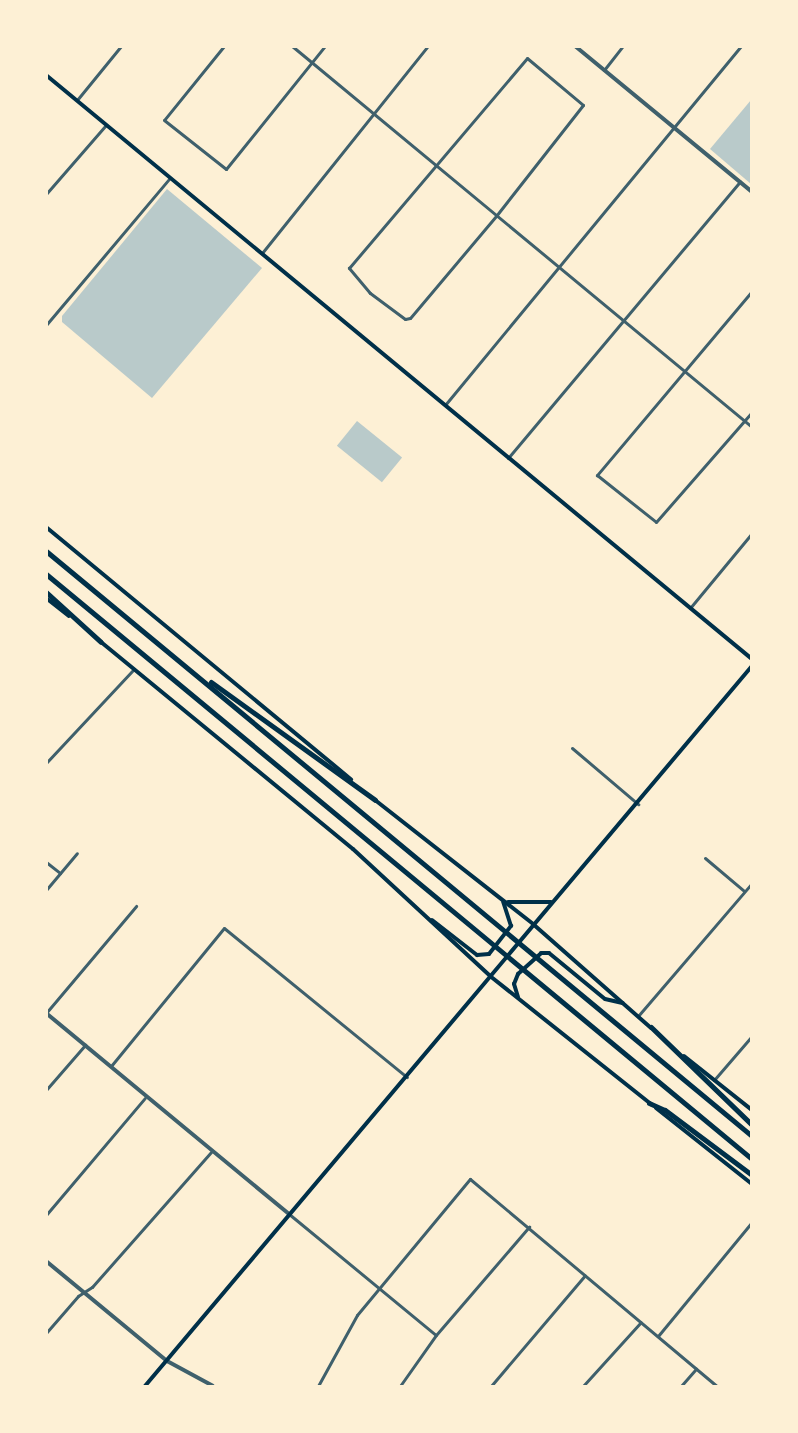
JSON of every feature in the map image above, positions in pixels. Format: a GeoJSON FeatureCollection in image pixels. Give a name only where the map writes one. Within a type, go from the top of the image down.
{"type":"FeatureCollection","features":[{"type":"Feature","properties":{"kind":"highway"},"geometry":{"type":"LineString","coordinates":[[46,551],[752,1136]]}},
{"type":"Feature","properties":{"kind":"highway"},"geometry":{"type":"LineString","coordinates":[[46,574],[752,1159]]}},
{"type":"Feature","properties":{"kind":"highway"},"geometry":{"type":"LineString","coordinates":[[46,592],[101,642]]}},
{"type":"Feature","properties":{"kind":"highway"},"geometry":{"type":"LineString","coordinates":[[164,647],[375,800]]}},
{"type":"Feature","properties":{"kind":"highway"},"geometry":{"type":"LineString","coordinates":[[651,1027],[752,1125]]}},
{"type":"Feature","properties":{"kind":"highway"},"geometry":{"type":"LineString","coordinates":[[649,1103],[665,1110],[752,1175]]}},
{"type":"Feature","properties":{"kind":"main road"},"geometry":{"type":"LineString","coordinates":[[46,75],[752,659]]}},
{"type":"Feature","properties":{"kind":"main road"},"geometry":{"type":"LineString","coordinates":[[46,527],[375,800],[533,924],[713,1081],[752,1110]]}},
{"type":"Feature","properties":{"kind":"main road"},"geometry":{"type":"LineString","coordinates":[[46,598],[354,849],[490,976],[752,1184]]}},
{"type":"Feature","properties":{"kind":"main road"},"geometry":{"type":"LineString","coordinates":[[145,1386],[752,666]]}},
{"type":"Feature","properties":{"kind":"main road"},"geometry":{"type":"LineString","coordinates":[[410,903],[477,955],[489,954],[511,926],[501,899]]}},
{"type":"Feature","properties":{"kind":"main road"},"geometry":{"type":"LineString","coordinates":[[501,899],[552,902]]}},
{"type":"Feature","properties":{"kind":"main road"},"geometry":{"type":"LineString","coordinates":[[518,999],[514,984],[518,974],[541,953],[549,953],[605,999],[624,1003]]}},
{"type":"Feature","properties":{"kind":"street"},"geometry":{"type":"LineString","coordinates":[[77,100],[121,46]]}},
{"type":"Feature","properties":{"kind":"street"},"geometry":{"type":"LineString","coordinates":[[224,46],[164,120],[196,148],[226,169],[325,46]]}},
{"type":"Feature","properties":{"kind":"street"},"geometry":{"type":"LineString","coordinates":[[292,46],[752,427]]}},
{"type":"Feature","properties":{"kind":"street"},"geometry":{"type":"LineString","coordinates":[[262,253],[428,46]]}},
{"type":"Feature","properties":{"kind":"street"},"geometry":{"type":"LineString","coordinates":[[575,46],[752,192]]}},
{"type":"Feature","properties":{"kind":"street"},"geometry":{"type":"LineString","coordinates":[[604,70],[623,46]]}},
{"type":"Feature","properties":{"kind":"street"},"geometry":{"type":"LineString","coordinates":[[445,405],[741,46]]}},
{"type":"Feature","properties":{"kind":"street"},"geometry":{"type":"LineString","coordinates":[[527,58],[583,105],[496,216],[407,319],[370,292],[349,268],[434,164],[527,58]]}},
{"type":"Feature","properties":{"kind":"street"},"geometry":{"type":"LineString","coordinates":[[46,194],[106,124]]}},
{"type":"Feature","properties":{"kind":"street"},"geometry":{"type":"LineString","coordinates":[[46,326],[170,178]]}},
{"type":"Feature","properties":{"kind":"street"},"geometry":{"type":"LineString","coordinates":[[508,458],[740,182]]}},
{"type":"Feature","properties":{"kind":"street"},"geometry":{"type":"LineString","coordinates":[[752,291],[597,475],[656,522],[752,412]]}},
{"type":"Feature","properties":{"kind":"street"},"geometry":{"type":"LineString","coordinates":[[690,608],[752,533]]}},
{"type":"Feature","properties":{"kind":"street"},"geometry":{"type":"LineString","coordinates":[[46,763],[134,669]]}},
{"type":"Feature","properties":{"kind":"street"},"geometry":{"type":"LineString","coordinates":[[572,748],[638,804]]}},
{"type":"Feature","properties":{"kind":"street"},"geometry":{"type":"LineString","coordinates":[[46,890],[78,853]]}},
{"type":"Feature","properties":{"kind":"street"},"geometry":{"type":"LineString","coordinates":[[705,858],[744,891]]}},
{"type":"Feature","properties":{"kind":"street"},"geometry":{"type":"LineString","coordinates":[[46,862],[60,873]]}},
{"type":"Feature","properties":{"kind":"street"},"geometry":{"type":"LineString","coordinates":[[638,1016],[752,883]]}},
{"type":"Feature","properties":{"kind":"street"},"geometry":{"type":"LineString","coordinates":[[136,906],[46,1013],[111,1066],[145,1098],[436,1335]]}},
{"type":"Feature","properties":{"kind":"street"},"geometry":{"type":"LineString","coordinates":[[111,1066],[224,928],[406,1077]]}},
{"type":"Feature","properties":{"kind":"street"},"geometry":{"type":"LineString","coordinates":[[713,1081],[752,1036]]}},
{"type":"Feature","properties":{"kind":"street"},"geometry":{"type":"LineString","coordinates":[[46,1090],[85,1045]]}},
{"type":"Feature","properties":{"kind":"street"},"geometry":{"type":"LineString","coordinates":[[46,1215],[145,1098]]}},
{"type":"Feature","properties":{"kind":"street"},"geometry":{"type":"LineString","coordinates":[[46,1333],[211,1152]]}},
{"type":"Feature","properties":{"kind":"street"},"geometry":{"type":"LineString","coordinates":[[318,1386],[357,1316],[470,1179],[717,1386]]}},
{"type":"Feature","properties":{"kind":"street"},"geometry":{"type":"LineString","coordinates":[[658,1336],[752,1222]]}},
{"type":"Feature","properties":{"kind":"street"},"geometry":{"type":"LineString","coordinates":[[400,1386],[436,1335],[529,1227]]}},
{"type":"Feature","properties":{"kind":"street"},"geometry":{"type":"LineString","coordinates":[[46,1261],[166,1361],[213,1386]]}},
{"type":"Feature","properties":{"kind":"street"},"geometry":{"type":"LineString","coordinates":[[491,1386],[585,1275]]}},
{"type":"Feature","properties":{"kind":"street"},"geometry":{"type":"LineString","coordinates":[[583,1386],[641,1322]]}},
{"type":"Feature","properties":{"kind":"street"},"geometry":{"type":"LineString","coordinates":[[681,1386],[696,1369]]}},
{"type":"Feature","properties":{"kind":"shaded area"},"geometry":{"type":"Polygon","coordinates":[[[751,100],[751,184],[710,149],[751,100]]]}},
{"type":"Feature","properties":{"kind":"shaded area"},"geometry":{"type":"Polygon","coordinates":[[[167,189],[262,268],[152,398],[62,322],[62,316],[167,189]]]}},
{"type":"Feature","properties":{"kind":"shaded area"},"geometry":{"type":"Polygon","coordinates":[[[357,421],[402,458],[382,482],[337,446],[357,421]]]}}]}
